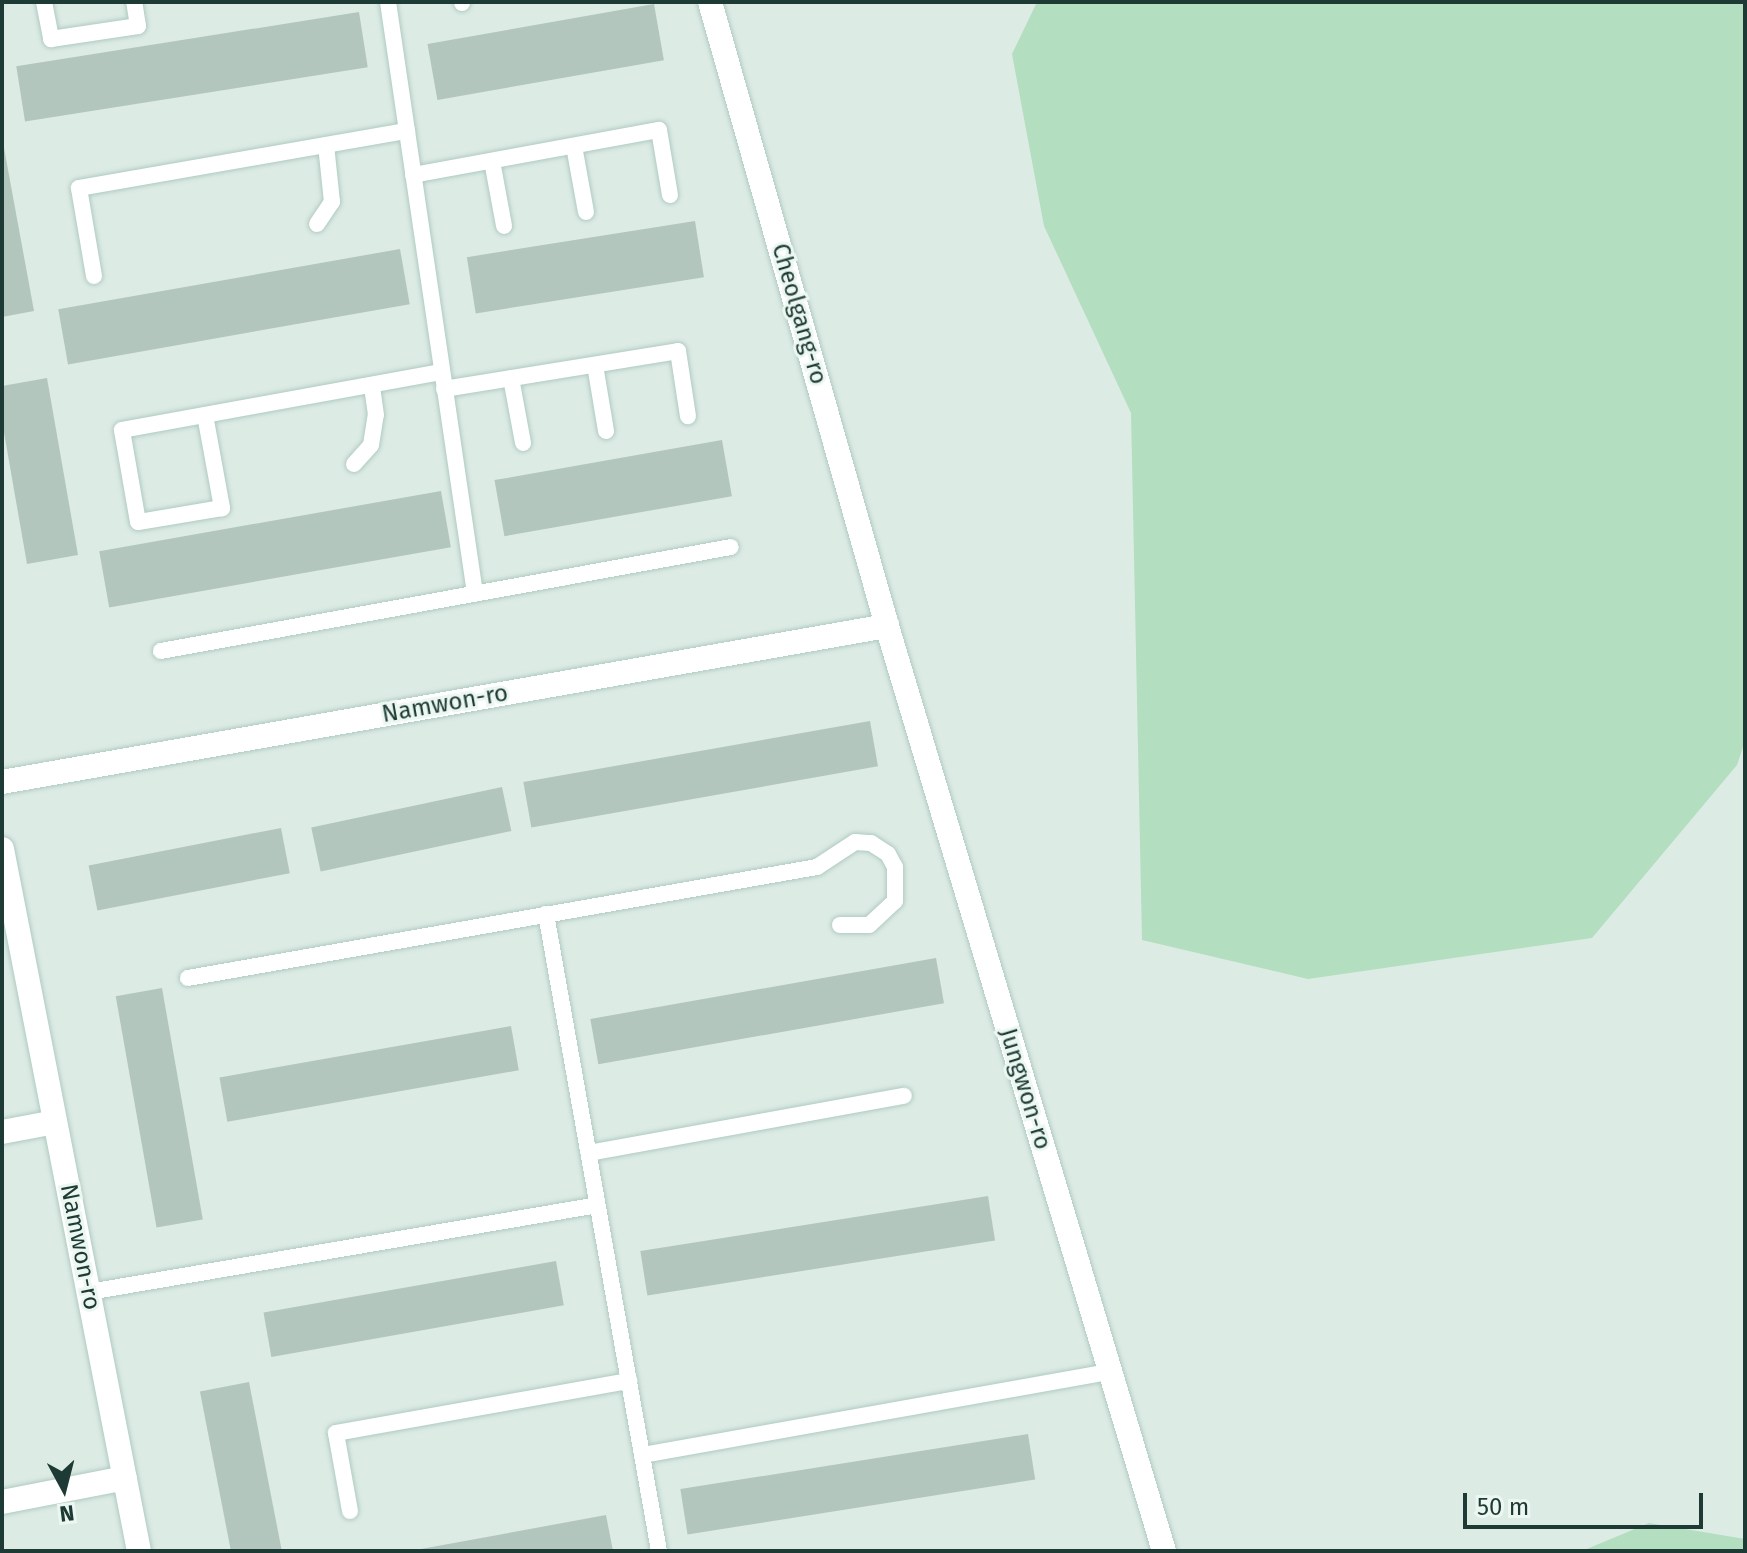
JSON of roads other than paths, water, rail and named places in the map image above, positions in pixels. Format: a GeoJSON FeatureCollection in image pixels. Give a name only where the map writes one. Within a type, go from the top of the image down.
{"type":"FeatureCollection","features":[{"type":"Feature","properties":{"kind":"street","name":"Cheolgang-ro"},"geometry":{"type":"LineString","coordinates":[[710,2],[887,626]]}},
{"type":"Feature","properties":{"kind":"street","name":"Namwon-ro"},"geometry":{"type":"LineString","coordinates":[[2,782],[887,626]]}},
{"type":"Feature","properties":{"kind":"street","name":"Jungwon-ro"},"geometry":{"type":"LineString","coordinates":[[887,626],[1164,1551]]}},
{"type":"Feature","properties":{"kind":"street","name":"Namwon-ro"},"geometry":{"type":"LineString","coordinates":[[2,849],[139,1551]]}},
{"type":"Feature","properties":{"kind":"street"},"geometry":{"type":"LineString","coordinates":[[2,1132],[55,1122]]}},
{"type":"Feature","properties":{"kind":"street"},"geometry":{"type":"LineString","coordinates":[[2,1502],[125,1478]]}},
{"type":"Feature","properties":{"kind":"lane"},"geometry":{"type":"LineString","coordinates":[[44,2],[51,39],[138,26],[134,2]]}},
{"type":"Feature","properties":{"kind":"lane"},"geometry":{"type":"LineString","coordinates":[[388,2],[475,593]]}},
{"type":"Feature","properties":{"kind":"lane"},"geometry":{"type":"LineString","coordinates":[[413,175],[659,130],[670,195]]}},
{"type":"Feature","properties":{"kind":"lane"},"geometry":{"type":"LineString","coordinates":[[94,276],[79,188],[407,131]]}},
{"type":"Feature","properties":{"kind":"lane"},"geometry":{"type":"LineString","coordinates":[[317,224],[332,202],[326,145]]}},
{"type":"Feature","properties":{"kind":"lane"},"geometry":{"type":"LineString","coordinates":[[574,146],[586,212]]}},
{"type":"Feature","properties":{"kind":"lane"},"geometry":{"type":"LineString","coordinates":[[492,161],[504,226]]}},
{"type":"Feature","properties":{"kind":"lane"},"geometry":{"type":"LineString","coordinates":[[444,389],[678,351],[688,416]]}},
{"type":"Feature","properties":{"kind":"lane"},"geometry":{"type":"LineString","coordinates":[[595,365],[606,431]]}},
{"type":"Feature","properties":{"kind":"lane"},"geometry":{"type":"LineString","coordinates":[[205,415],[222,508],[138,522],[122,430],[441,372]]}},
{"type":"Feature","properties":{"kind":"lane"},"geometry":{"type":"LineString","coordinates":[[511,378],[523,443]]}},
{"type":"Feature","properties":{"kind":"lane"},"geometry":{"type":"LineString","coordinates":[[354,464],[371,445],[376,415],[372,385]]}},
{"type":"Feature","properties":{"kind":"lane"},"geometry":{"type":"LineString","coordinates":[[161,651],[731,547]]}},
{"type":"Feature","properties":{"kind":"lane"},"geometry":{"type":"LineString","coordinates":[[188,978],[817,867],[855,842],[871,843],[888,854],[895,867],[895,901],[869,925],[840,925]]}},
{"type":"Feature","properties":{"kind":"lane"},"geometry":{"type":"LineString","coordinates":[[546,914],[659,1551]]}},
{"type":"Feature","properties":{"kind":"lane"},"geometry":{"type":"LineString","coordinates":[[589,1153],[904,1096]]}},
{"type":"Feature","properties":{"kind":"lane"},"geometry":{"type":"LineString","coordinates":[[89,1292],[598,1205]]}},
{"type":"Feature","properties":{"kind":"lane"},"geometry":{"type":"LineString","coordinates":[[643,1455],[1110,1372]]}},
{"type":"Feature","properties":{"kind":"lane"},"geometry":{"type":"LineString","coordinates":[[350,1511],[336,1433],[629,1381]]}}]}
